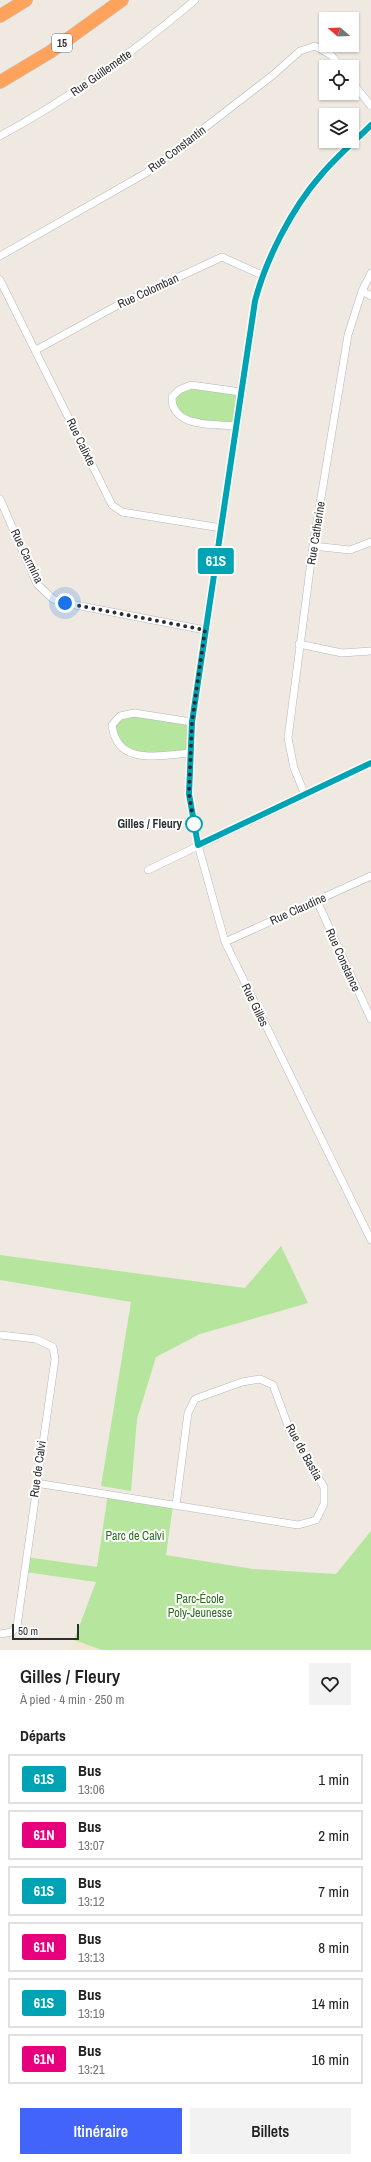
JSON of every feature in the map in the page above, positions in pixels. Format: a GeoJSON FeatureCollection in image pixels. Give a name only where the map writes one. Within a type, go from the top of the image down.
{"type":"FeatureCollection","features":[{"type":"Feature","properties":{"kind":"highway"},"geometry":{"type":"LineString","coordinates":[[0,16],[26,0]]}},
{"type":"Feature","properties":{"kind":"highway","name":"15"},"geometry":{"type":"LineString","coordinates":[[0,82],[50,52],[122,0]]}},
{"type":"Feature","properties":{"kind":"street","name":"Rue Guillemette"},"geometry":{"type":"LineString","coordinates":[[0,136],[97,77],[195,0]]}},
{"type":"Feature","properties":{"kind":"street","name":"Rue Constantin"},"geometry":{"type":"LineString","coordinates":[[0,256],[146,173],[272,76],[300,51],[315,46],[331,55],[335,60]]}},
{"type":"Feature","properties":{"kind":"street"},"geometry":{"type":"LineString","coordinates":[[359,91],[371,106]]}},
{"type":"Feature","properties":{"kind":"street","name":"Rue Gilles"},"geometry":{"type":"LineString","coordinates":[[371,125],[321,175],[299,205],[262,275],[255,301],[192,722],[189,794],[198,845],[225,942],[371,1240]]}},
{"type":"Feature","properties":{"kind":"street","name":"Rue Colomban"},"geometry":{"type":"LineString","coordinates":[[36,350],[118,305],[222,257],[262,275]]}},
{"type":"Feature","properties":{"kind":"street","name":"Rue Catherine"},"geometry":{"type":"LineString","coordinates":[[305,795],[294,768],[288,738],[299,644],[313,546],[348,335],[362,291],[371,273]]}},
{"type":"Feature","properties":{"kind":"street","name":"Rue Calixte"},"geometry":{"type":"LineString","coordinates":[[0,280],[112,505],[122,512],[221,528]]}},
{"type":"Feature","properties":{"kind":"street"},"geometry":{"type":"LineString","coordinates":[[362,291],[371,296]]}},
{"type":"Feature","properties":{"kind":"street"},"geometry":{"type":"LineString","coordinates":[[236,426],[196,423],[177,415],[172,406],[172,397],[179,390],[191,385],[241,392]]}},
{"type":"Feature","properties":{"kind":"street","name":"Rue Carmina"},"geometry":{"type":"LineString","coordinates":[[0,499],[37,584],[53,599],[65,603],[205,630]]}},
{"type":"Feature","properties":{"kind":"street"},"geometry":{"type":"LineString","coordinates":[[313,546],[350,550],[371,542]]}},
{"type":"Feature","properties":{"kind":"street"},"geometry":{"type":"LineString","coordinates":[[299,644],[342,653],[371,651]]}},
{"type":"Feature","properties":{"kind":"street"},"geometry":{"type":"LineString","coordinates":[[191,754],[144,757],[124,751],[114,737],[112,725],[120,716],[134,713],[192,722]]}},
{"type":"Feature","properties":{"kind":"street"},"geometry":{"type":"LineString","coordinates":[[148,870],[371,763]]}},
{"type":"Feature","properties":{"kind":"street","name":"Rue Claudine"},"geometry":{"type":"LineString","coordinates":[[225,942],[371,876]]}},
{"type":"Feature","properties":{"kind":"street","name":"Rue Constance"},"geometry":{"type":"LineString","coordinates":[[317,901],[371,1019]]}},
{"type":"Feature","properties":{"kind":"street","name":"Rue de Calvi"},"geometry":{"type":"LineString","coordinates":[[0,1335],[36,1339],[53,1347],[55,1359],[36,1483],[17,1626],[12,1632],[0,1634]]}},
{"type":"Feature","properties":{"kind":"street","name":"Rue de Bastia"},"geometry":{"type":"LineString","coordinates":[[36,1483],[298,1525],[316,1520],[324,1504],[324,1487],[290,1431],[273,1385],[260,1379],[242,1382],[195,1399],[188,1413],[176,1505]]}},
{"type":"Feature","properties":{"kind":"shaded area"},"geometry":{"type":"Polygon","coordinates":[[[74,1640],[102,1650],[70,1650],[74,1640]]]}},
{"type":"Feature","properties":{"kind":"green space"},"geometry":{"type":"Polygon","coordinates":[[[191,385],[241,392],[236,426],[196,423],[177,415],[172,397],[191,385]]]}},
{"type":"Feature","properties":{"kind":"green space"},"geometry":{"type":"Polygon","coordinates":[[[134,713],[192,722],[191,753],[144,757],[124,751],[112,725],[120,716],[134,713]]]}},
{"type":"Feature","properties":{"kind":"green space"},"geometry":{"type":"Polygon","coordinates":[[[281,1246],[308,1303],[200,1334],[156,1357],[137,1419],[131,1491],[101,1486],[131,1302],[0,1280],[0,1255],[245,1288],[281,1246]]]}},
{"type":"Feature","properties":{"kind":"green space","name":"Parc-École Poly-Jeunesse"},"geometry":{"type":"Polygon","coordinates":[[[108,1494],[173,1505],[166,1555],[253,1569],[336,1574],[371,1531],[371,1650],[102,1650],[74,1640],[96,1582],[25,1572],[26,1557],[97,1567],[108,1494]]]}},
{"type":"Feature","properties":{"kind":"bus line","name":"61S"},"geometry":{"type":"LineString","coordinates":[[371,125],[321,175],[299,205],[262,275],[255,301],[192,722],[189,794],[198,845],[371,763]]}},
{"type":"Feature","properties":{"kind":"place","name":"Gilles / Fleury"},"geometry":{"type":"Point","coordinates":[194,824]}},
{"type":"Feature","properties":{"kind":"route"},"geometry":{"type":"LineString","coordinates":[[65,603],[205,630],[192,722],[189,794],[194,824]]}},
{"type":"Feature","properties":{"kind":"park label","name":"Parc de Calvi"},"geometry":{"type":"Point","coordinates":[135,1536]}}]}
